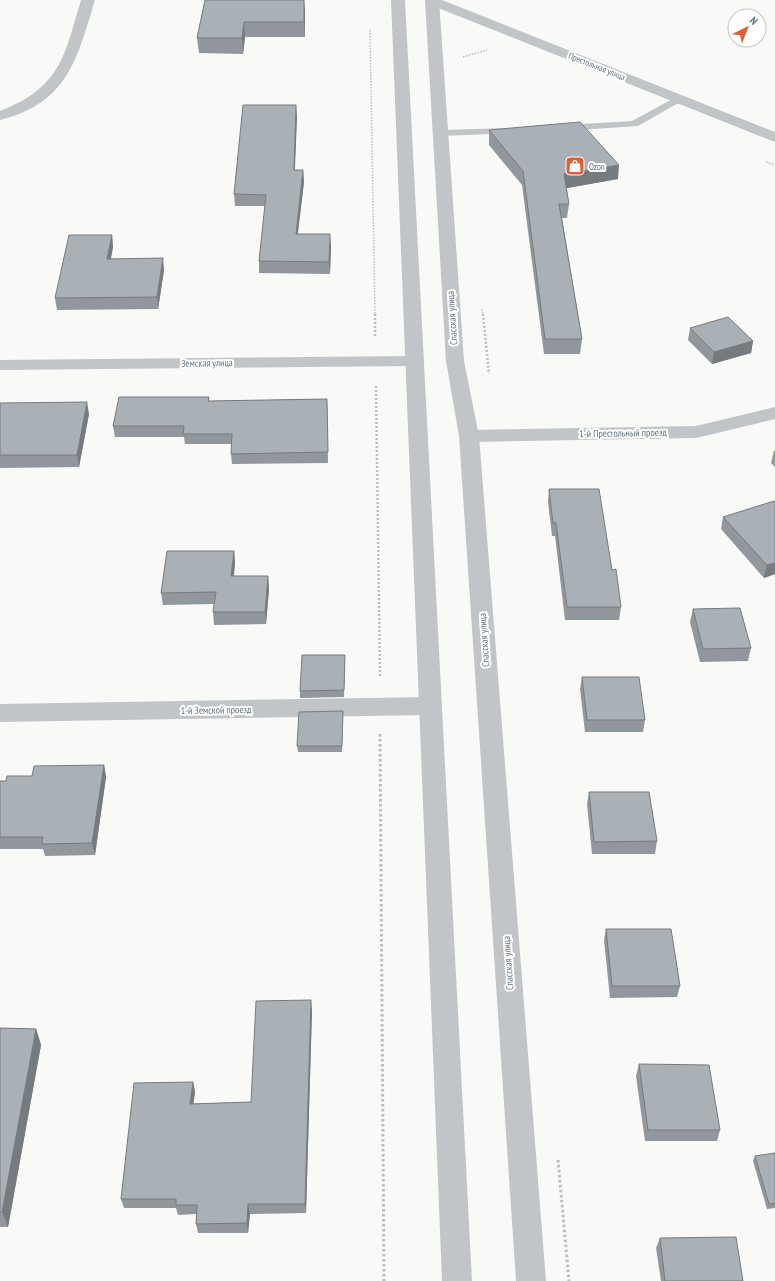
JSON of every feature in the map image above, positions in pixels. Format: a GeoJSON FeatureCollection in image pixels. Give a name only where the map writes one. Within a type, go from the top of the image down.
{"type":"FeatureCollection","features":[{"type":"Feature","properties":{"kind":"street"},"geometry":{"type":"LineString","coordinates":[[0,116],[35,100],[49,89],[59,78],[66,67],[88,0]]}},
{"type":"Feature","properties":{"kind":"street"},"geometry":{"type":"LineString","coordinates":[[398,0],[457,1281]]}},
{"type":"Feature","properties":{"kind":"street","name":"Престольная улица"},"geometry":{"type":"LineString","coordinates":[[428,0],[775,137]]}},
{"type":"Feature","properties":{"kind":"street","name":"Спасская улица"},"geometry":{"type":"LineString","coordinates":[[428,0],[441,133],[455,361],[469,436],[531,1281]]}},
{"type":"Feature","properties":{"kind":"street","name":"Земская улица"},"geometry":{"type":"LineString","coordinates":[[0,365],[414,361]]}},
{"type":"Feature","properties":{"kind":"street","name":"1-й Престольный проезд"},"geometry":{"type":"LineString","coordinates":[[469,436],[696,432],[775,413]]}},
{"type":"Feature","properties":{"kind":"street","name":"1-й Земской проезд"},"geometry":{"type":"LineString","coordinates":[[0,713],[431,706]]}},
{"type":"Feature","properties":{"kind":"lane"},"geometry":{"type":"LineString","coordinates":[[550,129],[634,124],[678,99]]}},
{"type":"Feature","properties":{"kind":"lane"},"geometry":{"type":"LineString","coordinates":[[441,133],[519,130]]}},
{"type":"Feature","properties":{"kind":"path"},"geometry":{"type":"LineString","coordinates":[[370,22],[380,707],[384,1281]]}},
{"type":"Feature","properties":{"kind":"path"},"geometry":{"type":"LineString","coordinates":[[458,58],[487,50],[494,53]]}},
{"type":"Feature","properties":{"kind":"path"},"geometry":{"type":"LineString","coordinates":[[760,159],[775,165]]}},
{"type":"Feature","properties":{"kind":"path"},"geometry":{"type":"LineString","coordinates":[[482,308],[489,380]]}},
{"type":"Feature","properties":{"kind":"path"},"geometry":{"type":"LineString","coordinates":[[558,1155],[569,1281]]}},
{"type":"Feature","properties":{"kind":"building"},"geometry":{"type":"Polygon","coordinates":[[[205,0],[304,0],[304,22],[244,22],[242,38],[197,38],[205,0]]]}},
{"type":"Feature","properties":{"kind":"building"},"geometry":{"type":"Polygon","coordinates":[[[243,105],[296,105],[294,170],[303,170],[296,234],[330,234],[329,262],[259,261],[266,195],[234,194],[243,105]]]}},
{"type":"Feature","properties":{"kind":"building"},"geometry":{"type":"Polygon","coordinates":[[[580,122],[619,165],[564,174],[569,204],[559,204],[582,339],[545,339],[523,171],[489,130],[580,122]]]}},
{"type":"Feature","properties":{"kind":"building"},"geometry":{"type":"Polygon","coordinates":[[[69,235],[112,235],[107,259],[163,258],[157,297],[55,298],[69,235]]]}},
{"type":"Feature","properties":{"kind":"building"},"geometry":{"type":"Polygon","coordinates":[[[728,317],[753,341],[714,352],[690,328],[728,317]]]}},
{"type":"Feature","properties":{"kind":"building"},"geometry":{"type":"Polygon","coordinates":[[[119,397],[209,397],[208,401],[327,399],[328,452],[231,454],[232,434],[183,434],[184,426],[113,426],[119,397]]]}},
{"type":"Feature","properties":{"kind":"building"},"geometry":{"type":"Polygon","coordinates":[[[87,402],[77,455],[0,455],[0,403],[87,402]]]}},
{"type":"Feature","properties":{"kind":"building"},"geometry":{"type":"Polygon","coordinates":[[[549,489],[599,489],[612,570],[616,569],[621,607],[567,607],[556,523],[553,523],[549,489]]]}},
{"type":"Feature","properties":{"kind":"building"},"geometry":{"type":"Polygon","coordinates":[[[774,501],[775,563],[767,565],[723,517],[774,501]]]}},
{"type":"Feature","properties":{"kind":"building"},"geometry":{"type":"Polygon","coordinates":[[[167,551],[234,551],[231,576],[268,576],[265,612],[213,612],[216,592],[161,593],[167,551]]]}},
{"type":"Feature","properties":{"kind":"building"},"geometry":{"type":"Polygon","coordinates":[[[740,608],[751,648],[703,649],[693,609],[740,608]]]}},
{"type":"Feature","properties":{"kind":"building"},"geometry":{"type":"Polygon","coordinates":[[[302,655],[345,655],[344,690],[300,691],[302,655]]]}},
{"type":"Feature","properties":{"kind":"building"},"geometry":{"type":"Polygon","coordinates":[[[582,677],[639,677],[645,720],[587,720],[582,677]]]}},
{"type":"Feature","properties":{"kind":"building"},"geometry":{"type":"Polygon","coordinates":[[[343,711],[342,746],[297,746],[299,712],[343,711]]]}},
{"type":"Feature","properties":{"kind":"building"},"geometry":{"type":"Polygon","coordinates":[[[104,765],[92,843],[42,844],[43,837],[0,837],[0,781],[6,781],[7,776],[32,776],[34,766],[104,765]]]}},
{"type":"Feature","properties":{"kind":"building"},"geometry":{"type":"Polygon","coordinates":[[[589,792],[649,792],[657,841],[594,842],[589,792]]]}},
{"type":"Feature","properties":{"kind":"building"},"geometry":{"type":"Polygon","coordinates":[[[606,929],[671,929],[680,986],[612,986],[606,929]]]}},
{"type":"Feature","properties":{"kind":"building"},"geometry":{"type":"Polygon","coordinates":[[[311,1000],[305,1204],[248,1204],[247,1223],[196,1224],[197,1205],[176,1205],[176,1199],[121,1199],[134,1083],[193,1082],[190,1104],[251,1102],[256,1001],[311,1000]]]}},
{"type":"Feature","properties":{"kind":"building"},"geometry":{"type":"Polygon","coordinates":[[[0,1028],[36,1029],[2,1212],[0,1212],[0,1028]]]}},
{"type":"Feature","properties":{"kind":"building"},"geometry":{"type":"Polygon","coordinates":[[[639,1064],[709,1065],[720,1130],[648,1130],[639,1064]]]}},
{"type":"Feature","properties":{"kind":"building"},"geometry":{"type":"Polygon","coordinates":[[[775,1153],[775,1203],[769,1204],[755,1156],[775,1153]]]}},
{"type":"Feature","properties":{"kind":"building"},"geometry":{"type":"Polygon","coordinates":[[[736,1237],[743,1281],[665,1281],[660,1238],[736,1237]]]}},
{"type":"Feature","properties":{"kind":"place","name":"Ozon"},"geometry":{"type":"Point","coordinates":[575,166]}}]}
